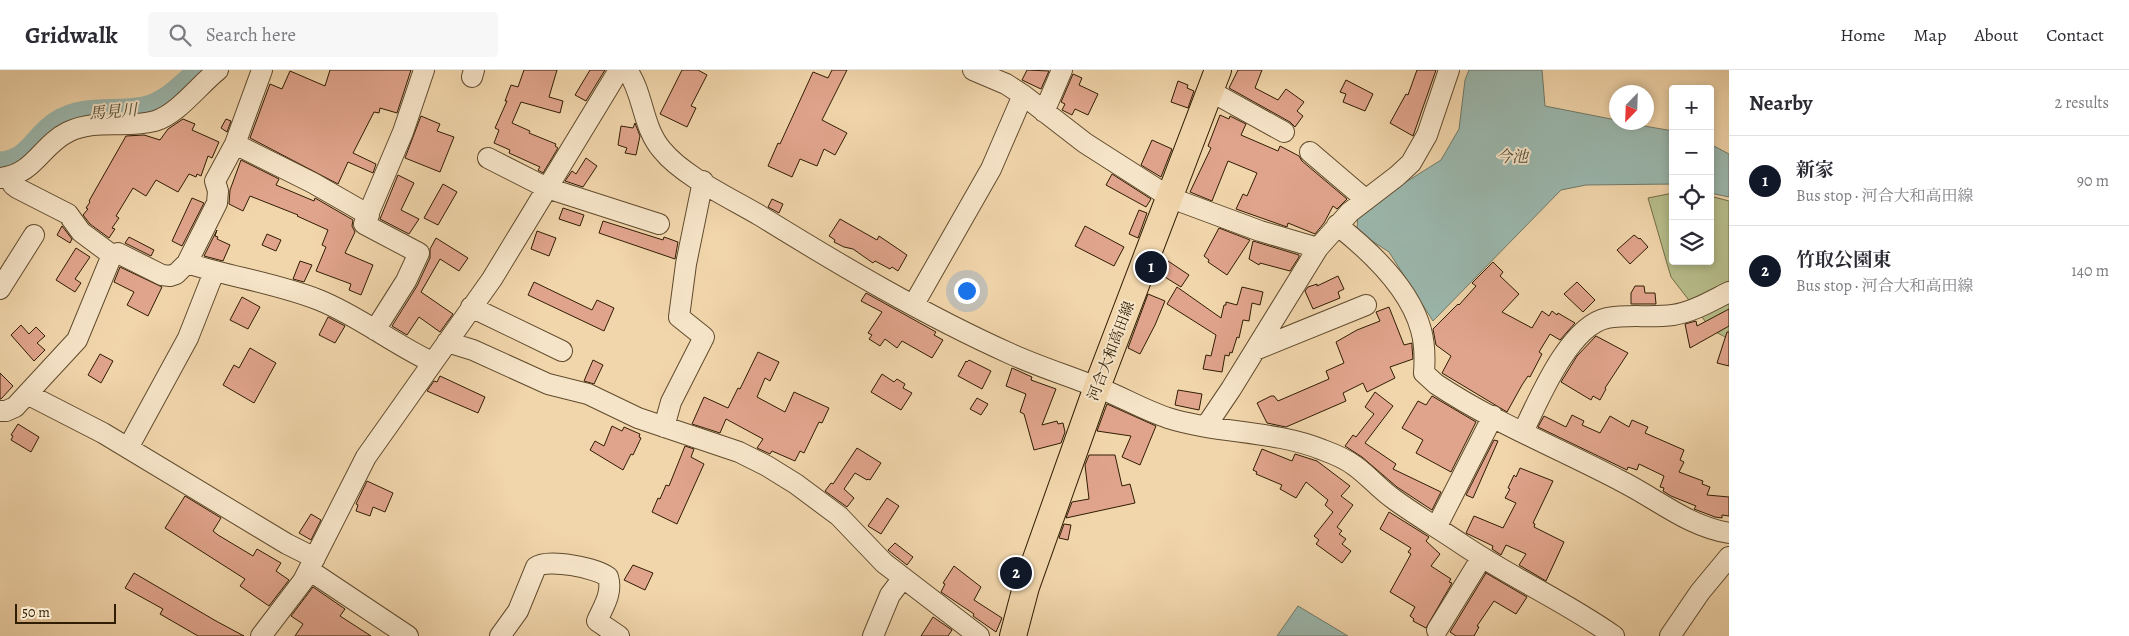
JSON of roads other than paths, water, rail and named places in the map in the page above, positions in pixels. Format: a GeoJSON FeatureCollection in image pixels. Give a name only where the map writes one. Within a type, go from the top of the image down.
{"type":"FeatureCollection","features":[{"type":"Feature","properties":{"kind":"main road","name":"河合大和高田線"},"geometry":{"type":"LineString","coordinates":[[1013,636],[1026,587],[1098,387],[1214,81]]}},
{"type":"Feature","properties":{"kind":"street"},"geometry":{"type":"LineString","coordinates":[[112,255],[81,232],[68,214],[13,186],[5,178],[27,169],[66,133],[79,127],[91,124],[147,122],[165,117],[218,70]]}},
{"type":"Feature","properties":{"kind":"street"},"geometry":{"type":"LineString","coordinates":[[0,411],[6,411],[14,407],[77,340],[112,255],[118,253],[153,271],[170,276],[176,274],[187,263],[217,203],[218,191],[215,181],[235,144],[262,70]]}},
{"type":"Feature","properties":{"kind":"street"},"geometry":{"type":"LineString","coordinates":[[375,330],[406,281],[419,253],[364,224],[403,132],[424,70]]}},
{"type":"Feature","properties":{"kind":"street"},"geometry":{"type":"LineString","coordinates":[[261,636],[295,592],[312,564],[366,457],[499,267],[619,70]]}},
{"type":"Feature","properties":{"kind":"street"},"geometry":{"type":"LineString","coordinates":[[627,70],[636,87],[652,136],[660,148],[681,168],[810,246],[914,304],[1011,354],[1098,387],[1164,417],[1206,426],[1290,439],[1324,450],[1353,464],[1397,502],[1437,526],[1482,557],[1586,616],[1614,636]]}},
{"type":"Feature","properties":{"kind":"street"},"geometry":{"type":"LineString","coordinates":[[973,70],[1006,84],[1085,143],[1171,198],[1260,231],[1318,248]]}},
{"type":"Feature","properties":{"kind":"street"},"geometry":{"type":"LineString","coordinates":[[1044,112],[1062,70]]}},
{"type":"Feature","properties":{"kind":"street"},"geometry":{"type":"LineString","coordinates":[[1206,426],[1318,248],[1337,225],[1365,199],[1397,176],[1410,163],[1427,135],[1449,70]]}},
{"type":"Feature","properties":{"kind":"street"},"geometry":{"type":"LineString","coordinates":[[1214,81],[1284,132]]}},
{"type":"Feature","properties":{"kind":"street"},"geometry":{"type":"LineString","coordinates":[[914,304],[991,170],[1023,95]]}},
{"type":"Feature","properties":{"kind":"street"},"geometry":{"type":"LineString","coordinates":[[235,144],[313,183],[369,215]]}},
{"type":"Feature","properties":{"kind":"street"},"geometry":{"type":"LineString","coordinates":[[1310,152],[1365,199]]}},
{"type":"Feature","properties":{"kind":"street"},"geometry":{"type":"LineString","coordinates":[[488,158],[547,188],[659,224]]}},
{"type":"Feature","properties":{"kind":"street"},"geometry":{"type":"LineString","coordinates":[[664,427],[675,393],[704,337],[679,317],[686,264],[703,181]]}},
{"type":"Feature","properties":{"kind":"street"},"geometry":{"type":"LineString","coordinates":[[1337,225],[1372,254],[1384,268],[1415,314],[1424,344],[1424,373],[1448,392],[1622,481],[1686,519],[1729,533]]}},
{"type":"Feature","properties":{"kind":"street"},"geometry":{"type":"LineString","coordinates":[[0,289],[34,235]]}},
{"type":"Feature","properties":{"kind":"street"},"geometry":{"type":"LineString","coordinates":[[187,263],[311,298],[341,310],[413,353],[432,362]]}},
{"type":"Feature","properties":{"kind":"street"},"geometry":{"type":"LineString","coordinates":[[128,448],[188,338],[214,272]]}},
{"type":"Feature","properties":{"kind":"street"},"geometry":{"type":"LineString","coordinates":[[1523,432],[1549,379],[1575,340],[1584,330],[1606,318],[1672,315],[1689,311],[1729,292]]}},
{"type":"Feature","properties":{"kind":"street"},"geometry":{"type":"LineString","coordinates":[[1255,350],[1366,305]]}},
{"type":"Feature","properties":{"kind":"street"},"geometry":{"type":"LineString","coordinates":[[471,308],[562,351]]}},
{"type":"Feature","properties":{"kind":"street"},"geometry":{"type":"LineString","coordinates":[[447,342],[473,350],[548,384],[588,394],[638,418],[739,452],[781,474],[839,516],[872,551],[903,578],[979,636]]}},
{"type":"Feature","properties":{"kind":"street"},"geometry":{"type":"LineString","coordinates":[[27,394],[90,425],[286,544],[408,636]]}},
{"type":"Feature","properties":{"kind":"street"},"geometry":{"type":"LineString","coordinates":[[1437,526],[1493,416]]}},
{"type":"Feature","properties":{"kind":"street"},"geometry":{"type":"LineString","coordinates":[[1438,630],[1482,557]]}},
{"type":"Feature","properties":{"kind":"street"},"geometry":{"type":"LineString","coordinates":[[1670,636],[1700,592],[1729,557]]}},
{"type":"Feature","properties":{"kind":"street"},"geometry":{"type":"LineString","coordinates":[[500,636],[518,611],[536,567],[548,562],[595,570],[608,577],[610,584],[609,593],[597,621],[619,636]]}},
{"type":"Feature","properties":{"kind":"street"},"geometry":{"type":"LineString","coordinates":[[873,636],[890,595],[903,578]]}},
{"type":"Feature","properties":{"kind":"water","name":"今池"},"geometry":{"type":"Polygon","coordinates":[[[1469,70],[1542,70],[1545,106],[1609,119],[1609,130],[1654,130],[1654,128],[1669,130],[1669,184],[1586,185],[1561,190],[1433,321],[1389,252],[1357,231],[1358,212],[1441,160],[1459,129],[1465,80],[1469,70]]]}},
{"type":"Feature","properties":{"kind":"water"},"geometry":{"type":"Polygon","coordinates":[[[1714,146],[1729,154],[1729,197],[1714,194],[1714,146]]]}},
{"type":"Feature","properties":{"kind":"water"},"geometry":{"type":"Polygon","coordinates":[[[1298,606],[1348,636],[1277,636],[1298,606]]]}},
{"type":"Feature","properties":{"kind":"waterway","name":"馬見川"},"geometry":{"type":"LineString","coordinates":[[0,164],[19,159],[50,129],[68,118],[78,114],[133,111],[152,107],[175,93],[201,70]]}},
{"type":"Feature","properties":{"kind":"place","name":"新家"},"geometry":{"type":"Point","coordinates":[1151,267]}},
{"type":"Feature","properties":{"kind":"place","name":"竹取公園東"},"geometry":{"type":"Point","coordinates":[1016,573]}}]}
